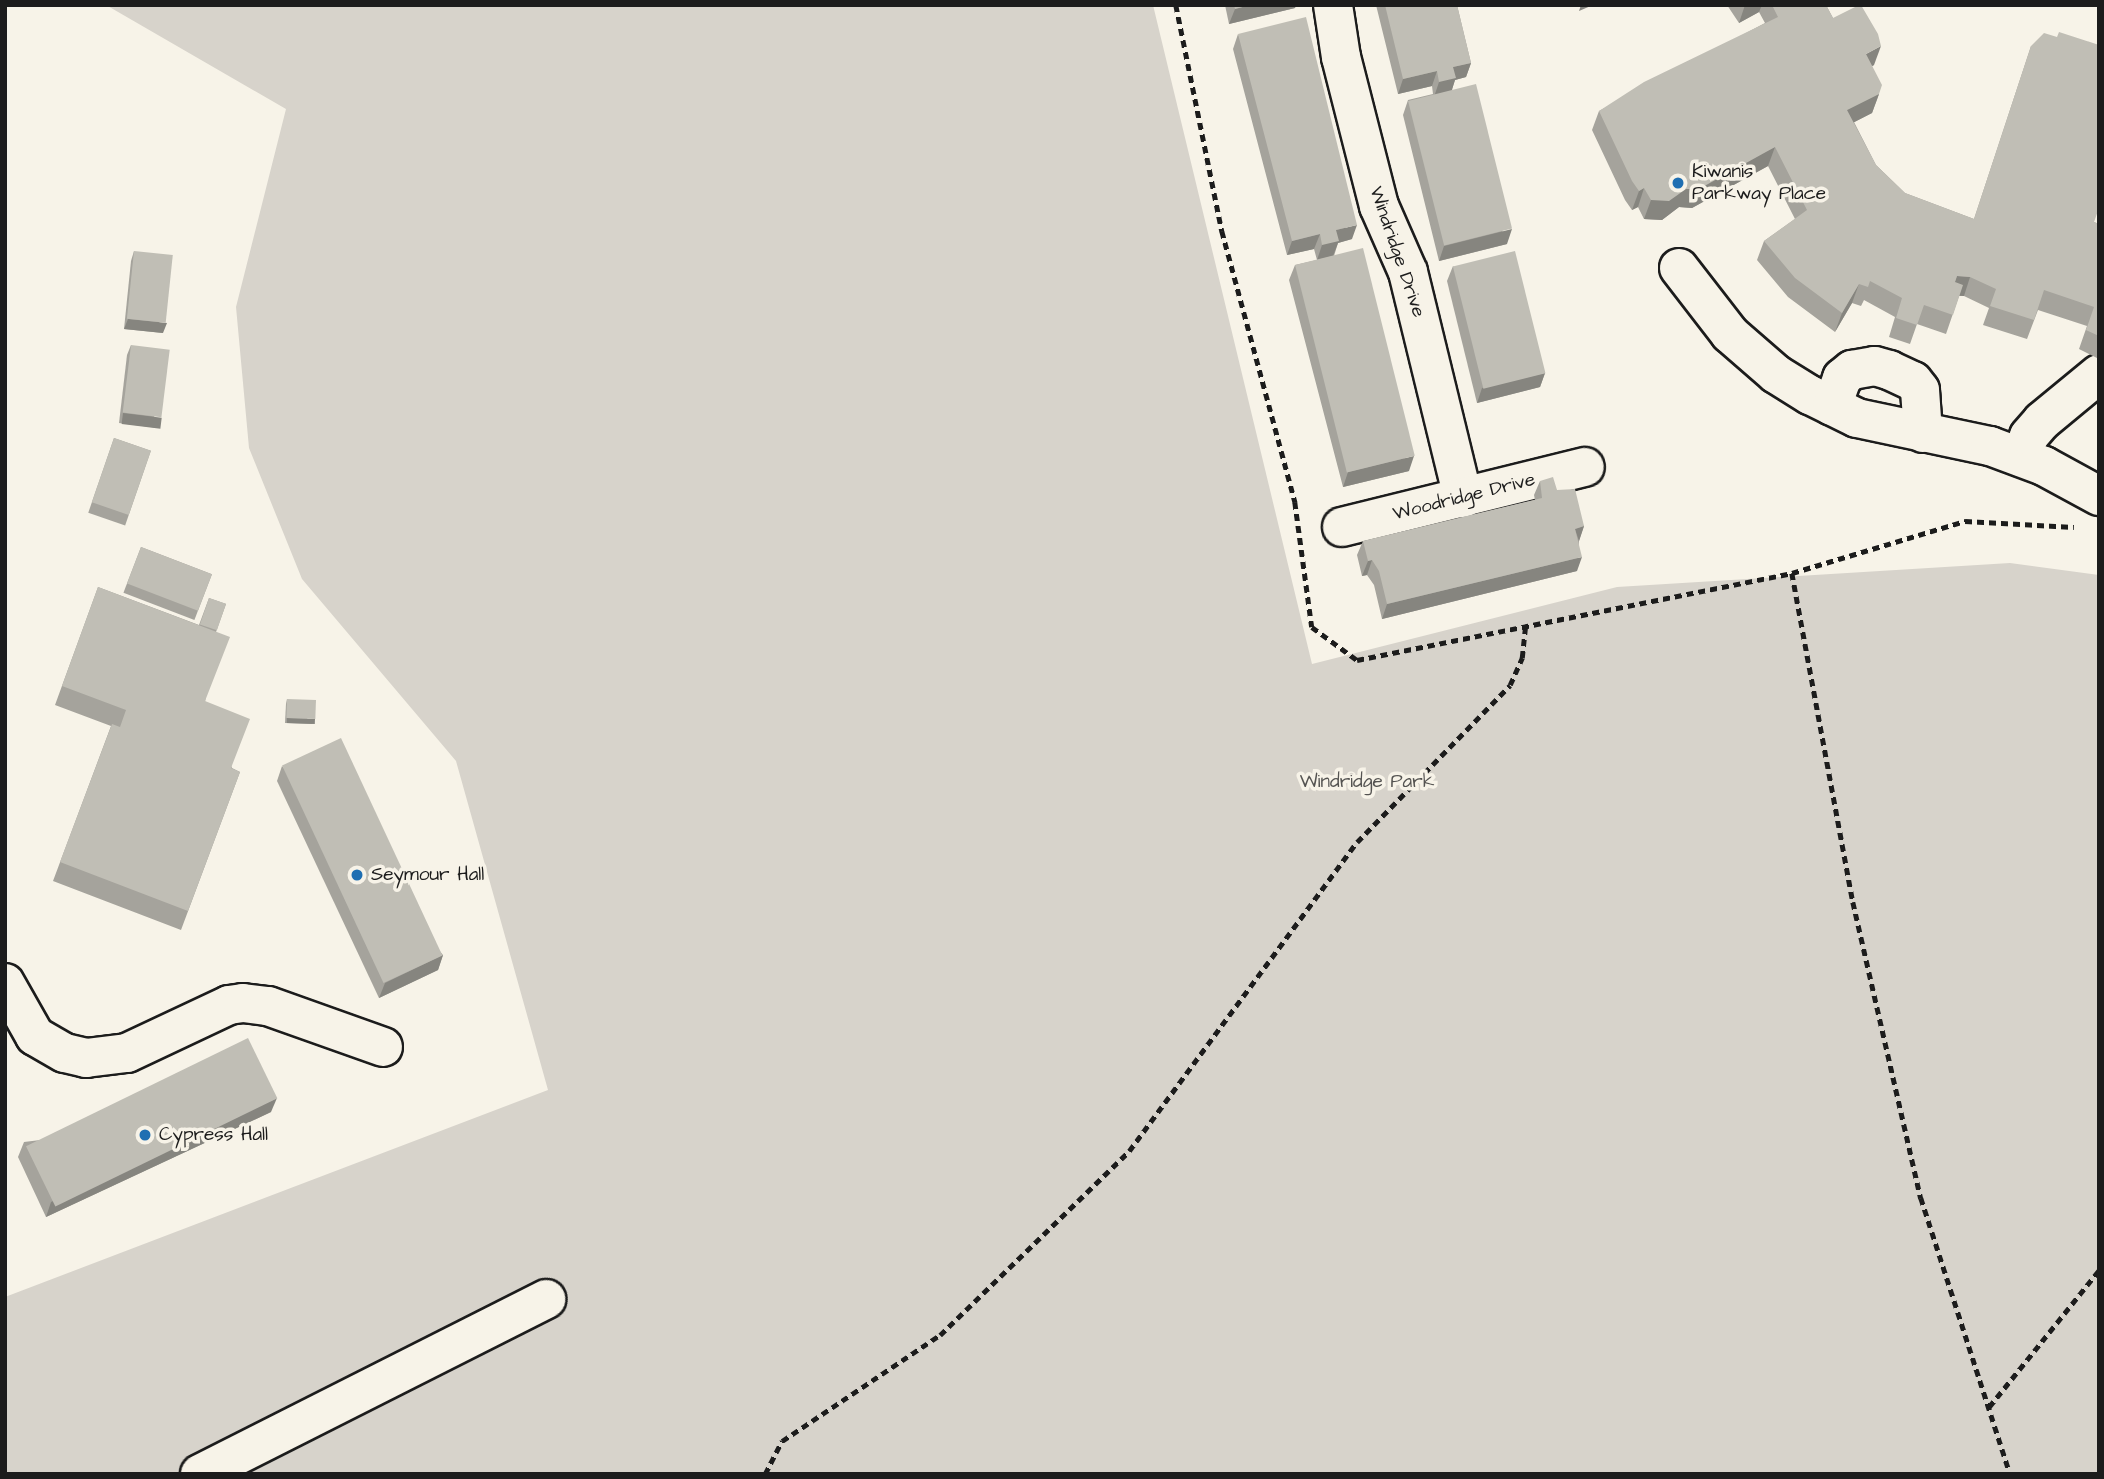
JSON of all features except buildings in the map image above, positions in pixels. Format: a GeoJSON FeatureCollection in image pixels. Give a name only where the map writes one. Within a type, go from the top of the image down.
{"type":"FeatureCollection","features":[{"type":"Feature","properties":{"kind":"street","name":"Windridge Drive"},"geometry":{"type":"LineString","coordinates":[[1334,5],[1341,57],[1379,206],[1415,295],[1463,498]]}},
{"type":"Feature","properties":{"kind":"street"},"geometry":{"type":"LineString","coordinates":[[1679,268],[1709,312],[1747,350],[1776,374],[1832,406],[1857,418],[1990,446],[2021,457],[2099,496]]}},
{"type":"Feature","properties":{"kind":"street"},"geometry":{"type":"LineString","coordinates":[[1832,406],[1842,379],[1852,370],[1875,366],[1889,370],[1913,381],[1920,390],[1923,433]]}},
{"type":"Feature","properties":{"kind":"street"},"geometry":{"type":"LineString","coordinates":[[2021,457],[2029,436],[2042,421],[2099,374]]}},
{"type":"Feature","properties":{"kind":"street","name":"Woodridge Drive"},"geometry":{"type":"LineString","coordinates":[[1342,527],[1585,467]]}},
{"type":"Feature","properties":{"kind":"street"},"geometry":{"type":"LineString","coordinates":[[5,983],[35,1036],[65,1053],[86,1058],[127,1053],[229,1005],[243,1003],[268,1006],[383,1047]]}},
{"type":"Feature","properties":{"kind":"street"},"geometry":{"type":"LineString","coordinates":[[200,1474],[546,1299]]}},
{"type":"Feature","properties":{"kind":"path"},"geometry":{"type":"LineString","coordinates":[[1792,573],[1853,902],[1921,1198],[2010,1474]]}},
{"type":"Feature","properties":{"kind":"path"},"geometry":{"type":"LineString","coordinates":[[765,1474],[782,1441],[940,1335],[1129,1151],[1357,842],[1510,685],[1522,658],[1525,628]]}},
{"type":"Feature","properties":{"kind":"path"},"geometry":{"type":"LineString","coordinates":[[1989,1407],[2099,1270]]}},
{"type":"Feature","properties":{"kind":"green space","name":"Windridge Park"},"geometry":{"type":"Polygon","coordinates":[[[106,5],[1153,5],[1312,664],[1617,587],[2010,563],[2099,575],[2099,1474],[5,1474],[5,1297],[548,1090],[456,761],[302,579],[249,448],[236,307],[286,109],[106,5]]]}},
{"type":"Feature","properties":{"kind":"place","name":"Kiwanis Parkway Place"},"geometry":{"type":"Point","coordinates":[1678,183]}},
{"type":"Feature","properties":{"kind":"place","name":"Seymour Hall"},"geometry":{"type":"Point","coordinates":[357,875]}},
{"type":"Feature","properties":{"kind":"place","name":"Cypress Hall"},"geometry":{"type":"Point","coordinates":[145,1135]}}]}
